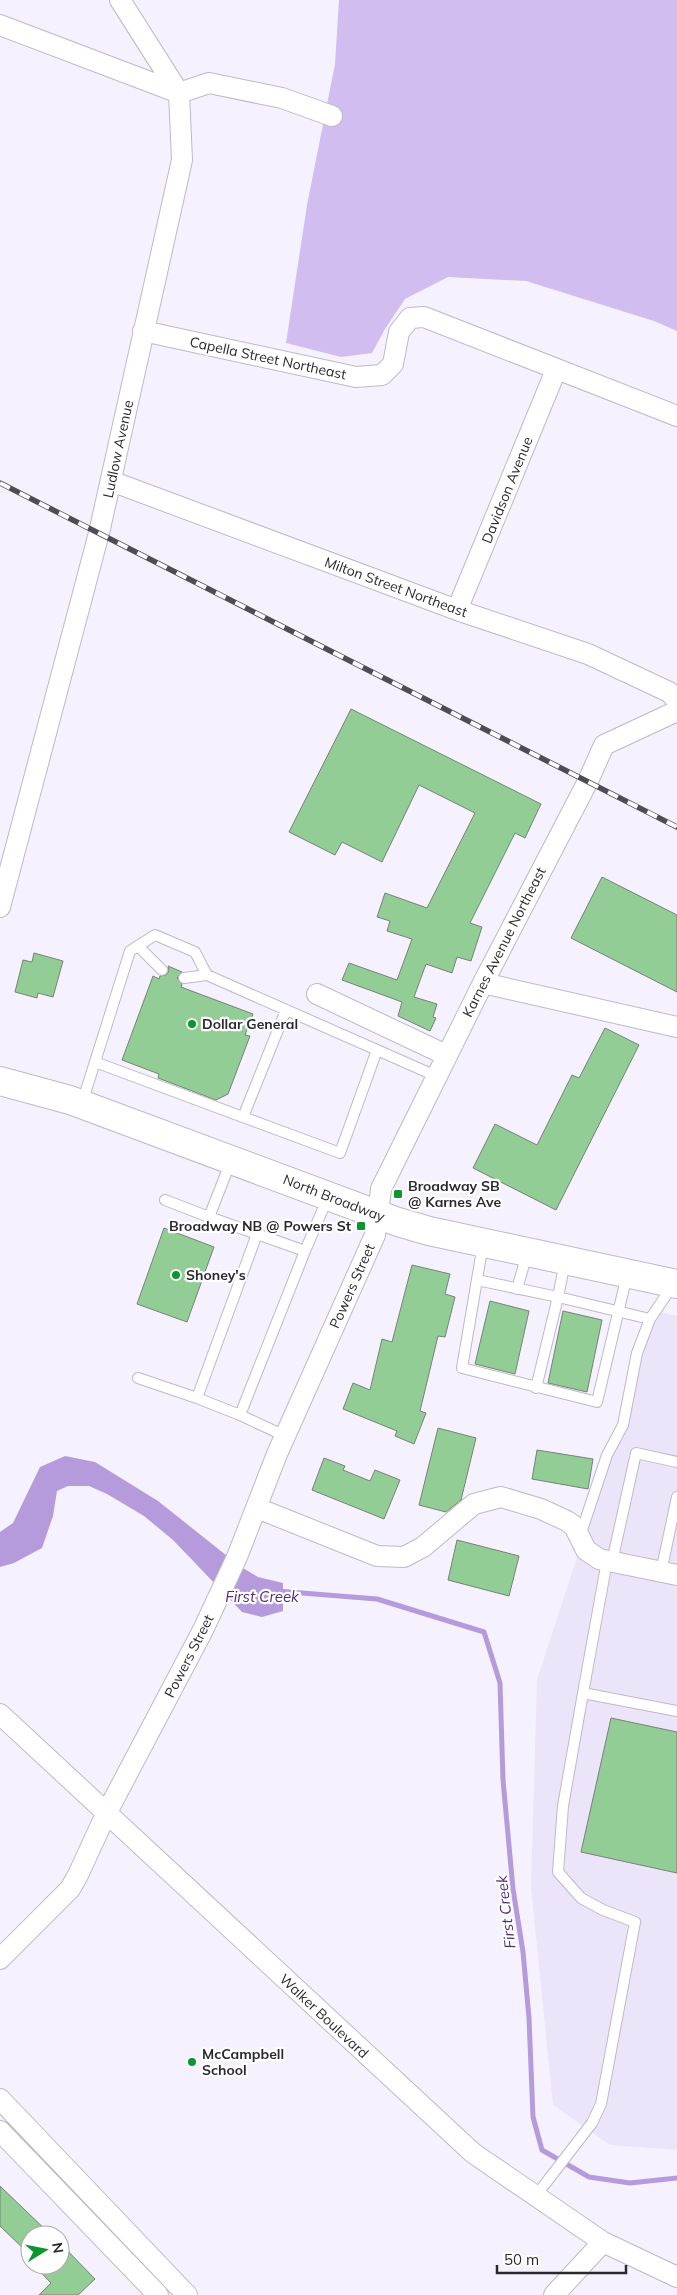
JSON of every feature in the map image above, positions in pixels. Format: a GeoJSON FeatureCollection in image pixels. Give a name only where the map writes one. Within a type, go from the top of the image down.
{"type":"FeatureCollection","features":[{"type":"Feature","properties":{"kind":"main road","name":"North Broadway"},"geometry":{"type":"LineString","coordinates":[[0,1081],[82,1104],[328,1195],[376,1215],[429,1231],[675,1283]]}},
{"type":"Feature","properties":{"kind":"street","name":"Ludlow Avenue"},"geometry":{"type":"LineString","coordinates":[[0,907],[97,542],[182,160],[179,93],[120,0]]}},
{"type":"Feature","properties":{"kind":"street"},"geometry":{"type":"LineString","coordinates":[[0,25],[179,93],[209,83],[282,98],[332,116]]}},
{"type":"Feature","properties":{"kind":"street","name":"Capella Street Northeast"},"geometry":{"type":"LineString","coordinates":[[143,332],[356,377],[382,375],[393,364],[399,332],[410,318],[424,318],[556,370]]}},
{"type":"Feature","properties":{"kind":"street"},"geometry":{"type":"LineString","coordinates":[[556,370],[677,416]]}},
{"type":"Feature","properties":{"kind":"street","name":"Davidson Avenue"},"geometry":{"type":"LineString","coordinates":[[457,610],[556,370]]}},
{"type":"Feature","properties":{"kind":"street","name":"Milton Street Northeast"},"geometry":{"type":"LineString","coordinates":[[111,481],[457,610],[588,654],[674,690]]}},
{"type":"Feature","properties":{"kind":"street","name":"Karnes Avenue Northeast"},"geometry":{"type":"LineString","coordinates":[[376,1215],[381,1189],[446,1055],[588,781],[604,745],[677,711]]}},
{"type":"Feature","properties":{"kind":"street"},"geometry":{"type":"LineString","coordinates":[[483,982],[677,1027]]}},
{"type":"Feature","properties":{"kind":"street"},"geometry":{"type":"LineString","coordinates":[[317,994],[446,1055]]}},
{"type":"Feature","properties":{"kind":"street","name":"Powers Street"},"geometry":{"type":"LineString","coordinates":[[0,1959],[70,1889],[106,1814],[219,1597],[237,1558],[285,1436],[375,1235],[376,1215]]}},
{"type":"Feature","properties":{"kind":"street"},"geometry":{"type":"LineString","coordinates":[[257,1508],[377,1556],[404,1557],[423,1547],[474,1504],[502,1497],[541,1509],[567,1521],[574,1526],[586,1550],[598,1559],[669,1573]]}},
{"type":"Feature","properties":{"kind":"street","name":"Walker Boulevard"},"geometry":{"type":"LineString","coordinates":[[0,1714],[472,2153],[604,2242],[677,2277]]}},
{"type":"Feature","properties":{"kind":"street"},"geometry":{"type":"LineString","coordinates":[[0,2099],[187,2295]]}},
{"type":"Feature","properties":{"kind":"street"},"geometry":{"type":"LineString","coordinates":[[2,2139],[158,2295]]}},
{"type":"Feature","properties":{"kind":"street"},"geometry":{"type":"LineString","coordinates":[[554,2295],[604,2242]]}},
{"type":"Feature","properties":{"kind":"lane"},"geometry":{"type":"LineString","coordinates":[[82,1104],[130,951],[155,935],[195,952],[207,975]]}},
{"type":"Feature","properties":{"kind":"lane"},"geometry":{"type":"LineString","coordinates":[[138,946],[162,970]]}},
{"type":"Feature","properties":{"kind":"lane"},"geometry":{"type":"LineString","coordinates":[[184,978],[207,975],[436,1076]]}},
{"type":"Feature","properties":{"kind":"lane"},"geometry":{"type":"LineString","coordinates":[[243,1117],[286,1010]]}},
{"type":"Feature","properties":{"kind":"lane"},"geometry":{"type":"LineString","coordinates":[[95,1062],[340,1153],[377,1050]]}},
{"type":"Feature","properties":{"kind":"lane"},"geometry":{"type":"LineString","coordinates":[[209,1216],[231,1160]]}},
{"type":"Feature","properties":{"kind":"lane"},"geometry":{"type":"LineString","coordinates":[[240,1415],[328,1195]]}},
{"type":"Feature","properties":{"kind":"lane"},"geometry":{"type":"LineString","coordinates":[[165,1200],[306,1251]]}},
{"type":"Feature","properties":{"kind":"lane"},"geometry":{"type":"LineString","coordinates":[[197,1398],[257,1234]]}},
{"type":"Feature","properties":{"kind":"lane"},"geometry":{"type":"LineString","coordinates":[[484,1243],[462,1368],[597,1402],[627,1274]]}},
{"type":"Feature","properties":{"kind":"lane"},"geometry":{"type":"LineString","coordinates":[[517,1289],[527,1253]]}},
{"type":"Feature","properties":{"kind":"lane"},"geometry":{"type":"LineString","coordinates":[[536,1388],[565,1261]]}},
{"type":"Feature","properties":{"kind":"lane"},"geometry":{"type":"LineString","coordinates":[[477,1280],[619,1310],[650,1319]]}},
{"type":"Feature","properties":{"kind":"lane"},"geometry":{"type":"LineString","coordinates":[[580,1537],[606,1455],[623,1425],[631,1394],[637,1353],[650,1319],[675,1283]]}},
{"type":"Feature","properties":{"kind":"lane"},"geometry":{"type":"LineString","coordinates":[[138,1378],[197,1398],[285,1436]]}},
{"type":"Feature","properties":{"kind":"lane"},"geometry":{"type":"LineString","coordinates":[[535,2197],[592,2123],[601,2104],[636,1922],[603,1910],[581,1898],[558,1872],[563,1806],[583,1693],[609,1561],[636,1453],[677,1462]]}},
{"type":"Feature","properties":{"kind":"lane"},"geometry":{"type":"LineString","coordinates":[[669,1573],[677,1497]]}},
{"type":"Feature","properties":{"kind":"lane"},"geometry":{"type":"LineString","coordinates":[[583,1693],[677,1711]]}},
{"type":"Feature","properties":{"kind":"shaded area"},"geometry":{"type":"Polygon","coordinates":[[[339,0],[677,0],[677,331],[654,321],[526,281],[448,277],[405,299],[372,353],[341,357],[286,343],[307,205],[335,64],[339,0]]]}},
{"type":"Feature","properties":{"kind":"shaded area"},"geometry":{"type":"Polygon","coordinates":[[[657,1312],[677,1316],[677,2150],[610,2145],[553,2105],[531,1887],[537,1680],[657,1312]]]}},
{"type":"Feature","properties":{"kind":"water","name":"First Creek"},"geometry":{"type":"Polygon","coordinates":[[[65,1456],[95,1462],[158,1501],[241,1567],[258,1577],[283,1583],[283,1611],[262,1617],[242,1612],[173,1540],[144,1516],[107,1494],[89,1486],[68,1486],[57,1491],[53,1516],[42,1548],[14,1563],[0,1567],[0,1532],[13,1523],[40,1467],[65,1456]]]}},
{"type":"Feature","properties":{"kind":"building"},"geometry":{"type":"Polygon","coordinates":[[[351,709],[541,804],[525,838],[515,833],[470,923],[482,927],[471,961],[457,957],[452,973],[426,964],[414,997],[437,1004],[433,1017],[436,1018],[430,1031],[398,1016],[402,1002],[342,980],[349,963],[397,980],[412,939],[387,931],[390,921],[377,917],[385,893],[427,908],[475,813],[419,785],[382,862],[342,842],[335,855],[289,832],[351,709]]]}},
{"type":"Feature","properties":{"kind":"building"},"geometry":{"type":"Polygon","coordinates":[[[602,877],[677,915],[677,992],[571,938],[602,877]]]}},
{"type":"Feature","properties":{"kind":"building"},"geometry":{"type":"Polygon","coordinates":[[[34,953],[63,961],[53,997],[38,993],[37,998],[15,992],[23,960],[32,962],[34,953]]]}},
{"type":"Feature","properties":{"kind":"building","name":"Dollar General"},"geometry":{"type":"Polygon","coordinates":[[[168,966],[182,972],[177,978],[182,984],[181,987],[253,1014],[245,1035],[250,1036],[228,1094],[216,1100],[158,1078],[159,1074],[122,1060],[153,976],[159,979],[160,976],[166,975],[169,971],[168,966]]]}},
{"type":"Feature","properties":{"kind":"building"},"geometry":{"type":"Polygon","coordinates":[[[605,1028],[639,1045],[556,1210],[473,1168],[495,1124],[537,1145],[572,1075],[579,1078],[605,1028]]]}},
{"type":"Feature","properties":{"kind":"building","name":"Shoney's"},"geometry":{"type":"Polygon","coordinates":[[[164,1228],[214,1247],[187,1322],[137,1304],[164,1228]]]}},
{"type":"Feature","properties":{"kind":"building"},"geometry":{"type":"Polygon","coordinates":[[[412,1265],[450,1274],[445,1294],[455,1297],[445,1337],[438,1336],[420,1411],[426,1413],[414,1444],[395,1436],[397,1431],[343,1409],[353,1383],[370,1390],[382,1339],[392,1342],[412,1265]]]}},
{"type":"Feature","properties":{"kind":"building"},"geometry":{"type":"Polygon","coordinates":[[[490,1301],[529,1311],[515,1374],[475,1364],[490,1301]]]}},
{"type":"Feature","properties":{"kind":"building"},"geometry":{"type":"Polygon","coordinates":[[[563,1311],[602,1320],[587,1392],[548,1383],[563,1311]]]}},
{"type":"Feature","properties":{"kind":"building"},"geometry":{"type":"Polygon","coordinates":[[[438,1428],[476,1438],[461,1500],[446,1512],[419,1505],[438,1428]]]}},
{"type":"Feature","properties":{"kind":"building"},"geometry":{"type":"Polygon","coordinates":[[[537,1450],[593,1459],[588,1489],[532,1479],[537,1450]]]}},
{"type":"Feature","properties":{"kind":"building"},"geometry":{"type":"Polygon","coordinates":[[[324,1458],[345,1466],[343,1470],[370,1481],[375,1470],[400,1480],[384,1519],[312,1490],[324,1458]]]}},
{"type":"Feature","properties":{"kind":"building"},"geometry":{"type":"Polygon","coordinates":[[[457,1540],[519,1556],[509,1596],[448,1580],[457,1540]]]}},
{"type":"Feature","properties":{"kind":"building"},"geometry":{"type":"Polygon","coordinates":[[[611,1718],[677,1732],[677,1873],[581,1852],[611,1718]]]}},
{"type":"Feature","properties":{"kind":"building"},"geometry":{"type":"Polygon","coordinates":[[[0,2186],[41,2225],[20,2225],[20,2245],[0,2226],[0,2186]]]}},
{"type":"Feature","properties":{"kind":"building"},"geometry":{"type":"Polygon","coordinates":[[[70,2253],[95,2279],[78,2295],[39,2295],[51,2283],[43,2275],[70,2275],[70,2253]]]}},
{"type":"Feature","properties":{"kind":"waterway","name":"First Creek"},"geometry":{"type":"LineString","coordinates":[[277,1591],[377,1599],[484,1632],[500,1683],[503,1780],[513,1889],[523,1952],[529,2018],[533,2117],[542,2150],[589,2177],[630,2183],[677,2178]]}},
{"type":"Feature","properties":{"kind":"railway"},"geometry":{"type":"LineString","coordinates":[[0,483],[677,827]]}},
{"type":"Feature","properties":{"kind":"place","name":"Dollar General"},"geometry":{"type":"Point","coordinates":[192,1024]}},
{"type":"Feature","properties":{"kind":"place","name":"Broadway SB @ Karnes Ave"},"geometry":{"type":"Point","coordinates":[398,1194]}},
{"type":"Feature","properties":{"kind":"place","name":"Broadway NB @ Powers St"},"geometry":{"type":"Point","coordinates":[361,1226]}},
{"type":"Feature","properties":{"kind":"place","name":"Shoney's"},"geometry":{"type":"Point","coordinates":[176,1275]}},
{"type":"Feature","properties":{"kind":"place","name":"McCampbell School"},"geometry":{"type":"Point","coordinates":[192,2062]}}]}
